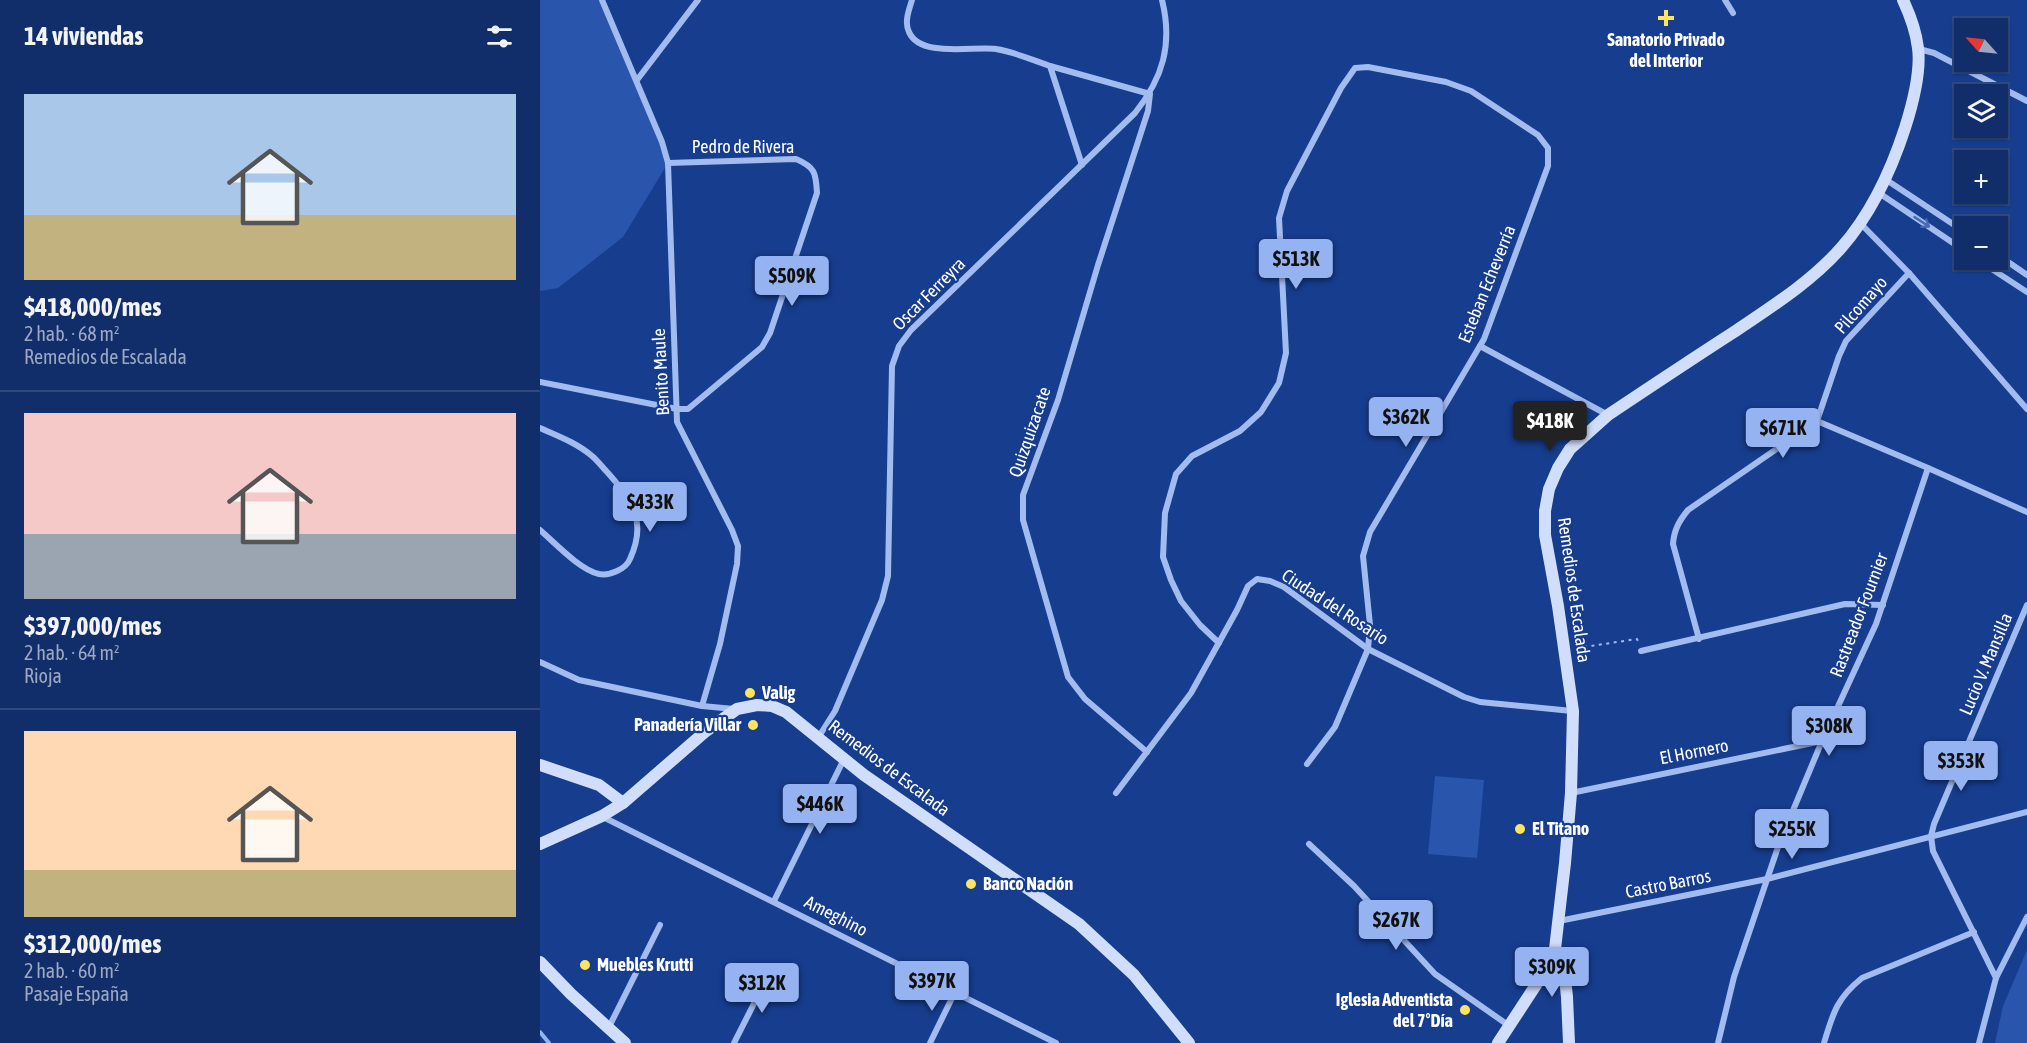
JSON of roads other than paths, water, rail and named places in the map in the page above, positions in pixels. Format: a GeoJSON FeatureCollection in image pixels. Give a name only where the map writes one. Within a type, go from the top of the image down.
{"type":"FeatureCollection","features":[{"type":"Feature","properties":{"kind":"main road","name":"Remedios de Escalada"},"geometry":{"type":"LineString","coordinates":[[1498,1043],[1540,980],[1555,949],[1571,793],[1573,711],[1545,535],[1545,510],[1549,489],[1570,449],[1608,415],[1794,290],[1818,271],[1841,248],[1860,223],[1879,193],[1899,147],[1910,112],[1917,73],[1918,49],[1911,19],[1903,0]]}},
{"type":"Feature","properties":{"kind":"main road","name":"Remedios de Escalada"},"geometry":{"type":"LineString","coordinates":[[540,844],[602,816],[623,803],[706,731],[737,709],[757,705],[772,706],[786,712],[844,759],[929,821],[1080,924],[1134,975],[1189,1043]]}},
{"type":"Feature","properties":{"kind":"main road"},"geometry":{"type":"LineString","coordinates":[[540,765],[599,785],[623,803]]}},
{"type":"Feature","properties":{"kind":"main road"},"geometry":{"type":"LineString","coordinates":[[1555,949],[1565,979],[1568,998],[1569,1043]]}},
{"type":"Feature","properties":{"kind":"main road"},"geometry":{"type":"LineString","coordinates":[[540,962],[563,987],[626,1043]]}},
{"type":"Feature","properties":{"kind":"street","name":"Benito Maule"},"geometry":{"type":"LineString","coordinates":[[602,0],[663,142],[668,163],[678,422],[738,546],[737,564],[720,644],[702,706]]}},
{"type":"Feature","properties":{"kind":"street"},"geometry":{"type":"LineString","coordinates":[[637,80],[698,0]]}},
{"type":"Feature","properties":{"kind":"street"},"geometry":{"type":"LineString","coordinates":[[912,0],[907,18],[908,32],[919,44],[936,49],[996,49],[1150,94]]}},
{"type":"Feature","properties":{"kind":"street","name":"Oscar Ferreyra"},"geometry":{"type":"LineString","coordinates":[[818,738],[835,711],[882,600],[888,576],[892,366],[899,346],[911,330],[1135,113],[1150,94],[1162,65],[1167,42],[1167,21],[1162,0]]}},
{"type":"Feature","properties":{"kind":"street"},"geometry":{"type":"LineString","coordinates":[[1725,0],[1733,13]]}},
{"type":"Feature","properties":{"kind":"street"},"geometry":{"type":"LineString","coordinates":[[1918,49],[1934,53],[2027,101]]}},
{"type":"Feature","properties":{"kind":"street"},"geometry":{"type":"LineString","coordinates":[[1050,66],[1082,165]]}},
{"type":"Feature","properties":{"kind":"street","name":"Esteban Echeverría"},"geometry":{"type":"LineString","coordinates":[[1219,643],[1200,625],[1181,601],[1171,580],[1163,557],[1165,513],[1176,474],[1191,456],[1240,431],[1260,412],[1279,383],[1286,353],[1279,218],[1287,191],[1341,88],[1355,68],[1368,67],[1446,81],[1471,92],[1538,135],[1548,148],[1548,166],[1480,346],[1370,532],[1363,556],[1370,625],[1368,649],[1335,727],[1307,764]]}},
{"type":"Feature","properties":{"kind":"street","name":"Quizquizacate"},"geometry":{"type":"LineString","coordinates":[[1147,752],[1085,699],[1068,677],[1023,520],[1023,495],[1058,399],[1148,111],[1150,94]]}},
{"type":"Feature","properties":{"kind":"street","name":"Pedro de Rivera"},"geometry":{"type":"LineString","coordinates":[[668,163],[796,159],[806,163],[816,176],[817,193],[770,333],[762,347],[688,409],[677,409]]}},
{"type":"Feature","properties":{"kind":"street"},"geometry":{"type":"LineString","coordinates":[[1885,178],[1954,225]]}},
{"type":"Feature","properties":{"kind":"street"},"geometry":{"type":"LineString","coordinates":[[1879,193],[1954,244]]}},
{"type":"Feature","properties":{"kind":"street"},"geometry":{"type":"LineString","coordinates":[[1860,223],[1909,273],[2027,409]]}},
{"type":"Feature","properties":{"kind":"street"},"geometry":{"type":"LineString","coordinates":[[2008,262],[2027,275]]}},
{"type":"Feature","properties":{"kind":"street"},"geometry":{"type":"LineString","coordinates":[[1993,270],[2027,292]]}},
{"type":"Feature","properties":{"kind":"street","name":"Pilcomayo"},"geometry":{"type":"LineString","coordinates":[[1817,421],[1846,341],[1909,273]]}},
{"type":"Feature","properties":{"kind":"street"},"geometry":{"type":"LineString","coordinates":[[1480,346],[1608,415]]}},
{"type":"Feature","properties":{"kind":"street"},"geometry":{"type":"LineString","coordinates":[[540,382],[677,409]]}},
{"type":"Feature","properties":{"kind":"street"},"geometry":{"type":"LineString","coordinates":[[1699,639],[1673,543],[1678,523],[1688,510],[1817,421],[2027,512]]}},
{"type":"Feature","properties":{"kind":"street"},"geometry":{"type":"LineString","coordinates":[[540,428],[573,443],[592,456],[629,498],[638,527],[636,547],[628,565],[616,572],[600,574],[581,565],[540,530]]}},
{"type":"Feature","properties":{"kind":"street","name":"Rastreador Fournier"},"geometry":{"type":"LineString","coordinates":[[1718,1043],[1734,977],[1779,844],[1883,605],[1928,468]]}},
{"type":"Feature","properties":{"kind":"street","name":"Ciudad del Rosario"},"geometry":{"type":"LineString","coordinates":[[1116,794],[1191,693],[1248,586],[1257,579],[1284,587],[1368,649],[1464,697],[1480,702],[1573,711]]}},
{"type":"Feature","properties":{"kind":"street"},"geometry":{"type":"LineString","coordinates":[[1641,651],[1845,604],[1883,605]]}},
{"type":"Feature","properties":{"kind":"street","name":"Lucio V. Mansilla"},"geometry":{"type":"LineString","coordinates":[[1931,836],[1934,824],[2027,605]]}},
{"type":"Feature","properties":{"kind":"street"},"geometry":{"type":"LineString","coordinates":[[540,662],[579,680],[702,706],[737,709]]}},
{"type":"Feature","properties":{"kind":"street","name":"El Hornero"},"geometry":{"type":"LineString","coordinates":[[1571,793],[1822,741]]}},
{"type":"Feature","properties":{"kind":"street"},"geometry":{"type":"LineString","coordinates":[[774,901],[844,759]]}},
{"type":"Feature","properties":{"kind":"street","name":"Castro Barros"},"geometry":{"type":"LineString","coordinates":[[1559,921],[1767,879],[2027,812]]}},
{"type":"Feature","properties":{"kind":"street","name":"Ameghino"},"geometry":{"type":"LineString","coordinates":[[602,816],[1056,1043]]}},
{"type":"Feature","properties":{"kind":"street"},"geometry":{"type":"LineString","coordinates":[[1931,836],[1933,851],[1996,978]]}},
{"type":"Feature","properties":{"kind":"street"},"geometry":{"type":"LineString","coordinates":[[1309,844],[1354,886],[1434,974],[1508,1025]]}},
{"type":"Feature","properties":{"kind":"street"},"geometry":{"type":"LineString","coordinates":[[1979,1043],[1996,978],[2027,917]]}},
{"type":"Feature","properties":{"kind":"street"},"geometry":{"type":"LineString","coordinates":[[608,1028],[660,925]]}},
{"type":"Feature","properties":{"kind":"street"},"geometry":{"type":"LineString","coordinates":[[1824,1043],[1833,1011],[1847,990],[1862,978],[1974,932]]}},
{"type":"Feature","properties":{"kind":"street"},"geometry":{"type":"LineString","coordinates":[[734,1043],[769,974]]}},
{"type":"Feature","properties":{"kind":"street"},"geometry":{"type":"LineString","coordinates":[[930,1043],[955,992]]}},
{"type":"Feature","properties":{"kind":"waterway"},"geometry":{"type":"LineString","coordinates":[[540,1032],[549,1043]]}},
{"type":"Feature","properties":{"kind":"place","name":"Sanatorio Privado del Interior"},"geometry":{"type":"Point","coordinates":[1666,18]}},
{"type":"Feature","properties":{"kind":"place","name":"Valig"},"geometry":{"type":"Point","coordinates":[750,693]}},
{"type":"Feature","properties":{"kind":"place","name":"Panadería Villar"},"geometry":{"type":"Point","coordinates":[753,725]}},
{"type":"Feature","properties":{"kind":"place","name":"El Titano"},"geometry":{"type":"Point","coordinates":[1520,829]}},
{"type":"Feature","properties":{"kind":"place","name":"Banco Nación"},"geometry":{"type":"Point","coordinates":[971,884]}},
{"type":"Feature","properties":{"kind":"place","name":"Muebles Krutti"},"geometry":{"type":"Point","coordinates":[585,965]}},
{"type":"Feature","properties":{"kind":"place","name":"Iglesia Adventista del 7°Día"},"geometry":{"type":"Point","coordinates":[1465,1010]}}]}
